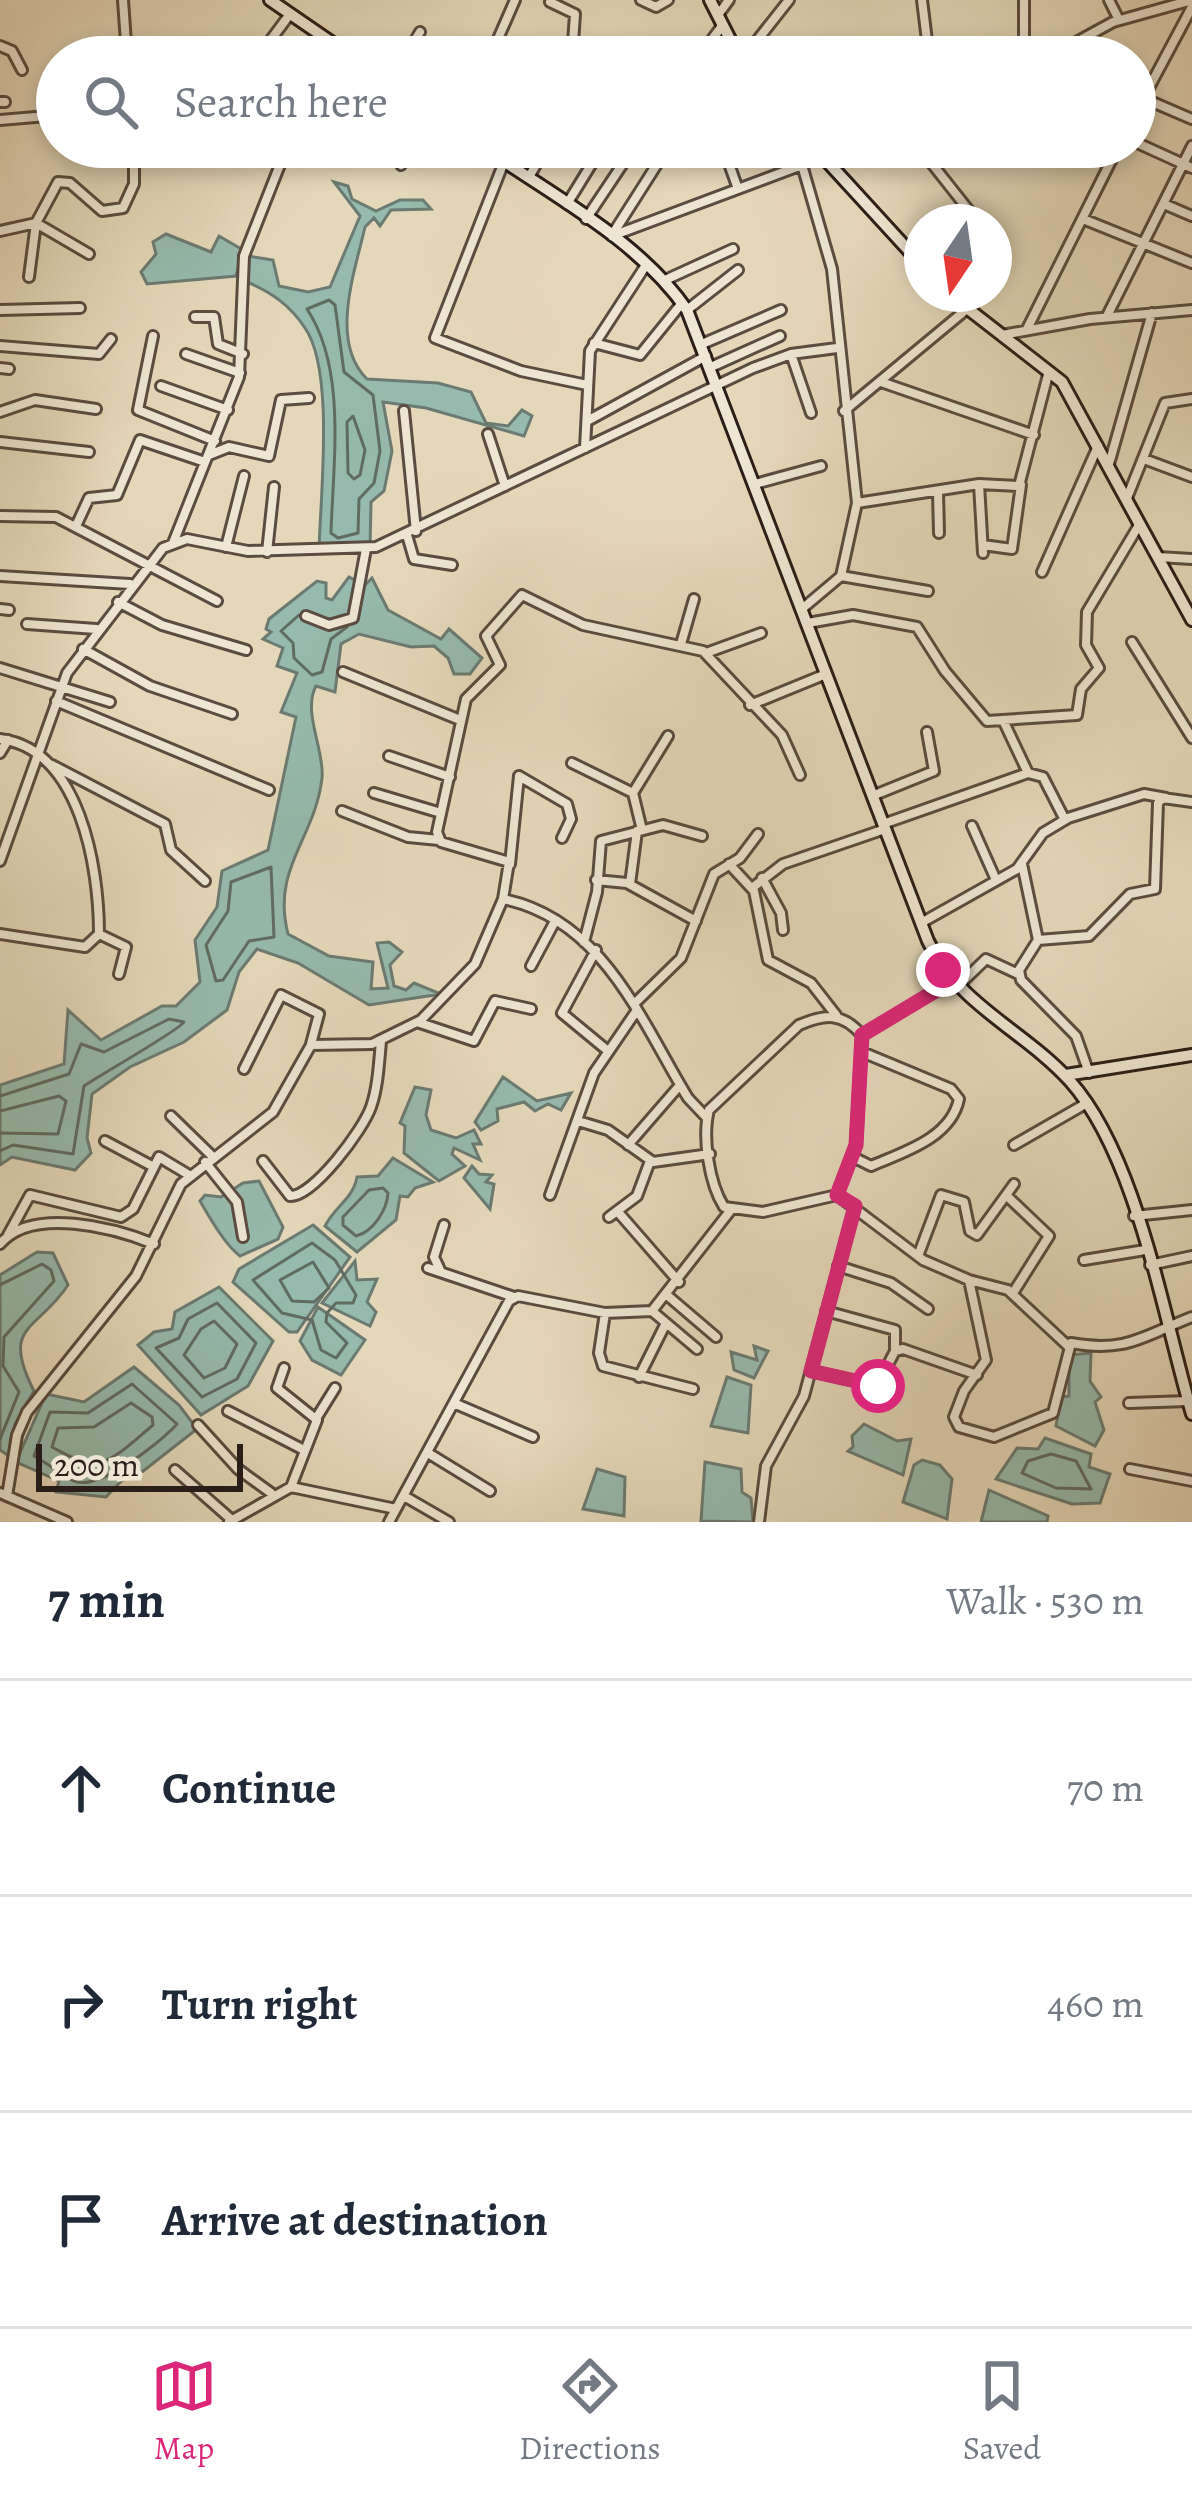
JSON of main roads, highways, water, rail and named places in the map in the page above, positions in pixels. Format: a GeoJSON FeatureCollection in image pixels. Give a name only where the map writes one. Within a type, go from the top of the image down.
{"type":"FeatureCollection","features":[{"type":"Feature","properties":{"kind":"water"},"geometry":{"type":"Polygon","coordinates":[[[334,182],[348,186],[352,199],[376,211],[400,200],[423,200],[431,209],[391,210],[380,226],[374,218],[365,227],[347,326],[349,346],[367,379],[438,383],[471,392],[486,423],[508,426],[522,410],[532,416],[524,436],[426,408],[383,402],[392,451],[384,491],[371,502],[370,548],[319,552],[323,404],[314,348],[305,328],[286,306],[247,282],[248,256],[273,260],[279,286],[308,292],[330,287],[360,216],[334,182]]]}},
{"type":"Feature","properties":{"kind":"water"},"geometry":{"type":"Polygon","coordinates":[[[166,234],[211,252],[219,236],[243,250],[236,276],[147,284],[141,272],[156,254],[153,242],[166,234]]]}},
{"type":"Feature","properties":{"kind":"water"},"geometry":{"type":"Polygon","coordinates":[[[349,577],[365,585],[372,578],[388,610],[441,639],[449,629],[482,658],[470,674],[454,674],[448,658],[434,646],[411,647],[359,634],[341,644],[335,692],[316,686],[312,696],[322,778],[285,890],[288,934],[329,956],[373,962],[371,989],[388,988],[377,943],[389,942],[402,952],[390,965],[394,986],[406,990],[414,983],[441,994],[369,1005],[298,963],[257,949],[239,972],[227,1010],[184,1042],[130,1067],[92,1094],[87,1138],[91,1153],[75,1170],[12,1157],[0,1165],[0,1085],[64,1064],[68,1010],[101,1040],[162,1006],[176,1006],[200,982],[195,940],[217,907],[222,871],[268,850],[296,717],[281,712],[297,673],[277,666],[283,648],[263,639],[271,632],[266,629],[269,619],[317,581],[326,583],[326,598],[332,600],[349,577]]]}},
{"type":"Feature","properties":{"kind":"water"},"geometry":{"type":"Polygon","coordinates":[[[503,1077],[537,1101],[571,1093],[561,1110],[548,1104],[535,1111],[524,1102],[497,1109],[498,1121],[481,1130],[475,1122],[503,1077]]]}},
{"type":"Feature","properties":{"kind":"water"},"geometry":{"type":"Polygon","coordinates":[[[415,1087],[431,1090],[426,1115],[431,1130],[456,1138],[474,1130],[481,1144],[473,1144],[480,1160],[454,1148],[452,1154],[465,1166],[439,1181],[404,1153],[405,1126],[400,1123],[415,1087]]]}},
{"type":"Feature","properties":{"kind":"water"},"geometry":{"type":"Polygon","coordinates":[[[393,1158],[433,1182],[415,1188],[408,1197],[400,1196],[396,1220],[357,1252],[325,1226],[357,1177],[378,1176],[393,1158]]]}},
{"type":"Feature","properties":{"kind":"water"},"geometry":{"type":"Polygon","coordinates":[[[472,1166],[479,1174],[492,1175],[486,1182],[494,1184],[490,1209],[464,1178],[472,1166]]]}},
{"type":"Feature","properties":{"kind":"water"},"geometry":{"type":"Polygon","coordinates":[[[259,1181],[283,1227],[278,1239],[240,1256],[200,1201],[205,1195],[221,1197],[243,1183],[259,1181]]]}},
{"type":"Feature","properties":{"kind":"water"},"geometry":{"type":"Polygon","coordinates":[[[313,1225],[350,1257],[297,1332],[289,1332],[233,1282],[239,1269],[313,1225]]]}},
{"type":"Feature","properties":{"kind":"water"},"geometry":{"type":"Polygon","coordinates":[[[37,1252],[53,1253],[68,1285],[22,1340],[24,1369],[34,1391],[15,1424],[9,1456],[0,1450],[0,1275],[37,1252]]]}},
{"type":"Feature","properties":{"kind":"water"},"geometry":{"type":"Polygon","coordinates":[[[355,1261],[357,1280],[377,1279],[367,1302],[376,1312],[370,1326],[322,1303],[355,1261]]]}},
{"type":"Feature","properties":{"kind":"water"},"geometry":{"type":"Polygon","coordinates":[[[219,1287],[273,1341],[248,1386],[201,1415],[138,1345],[154,1332],[172,1329],[175,1312],[219,1287]]]}},
{"type":"Feature","properties":{"kind":"water"},"geometry":{"type":"Polygon","coordinates":[[[318,1307],[365,1340],[341,1375],[312,1360],[300,1341],[318,1307]]]}},
{"type":"Feature","properties":{"kind":"water"},"geometry":{"type":"Polygon","coordinates":[[[754,1346],[768,1351],[754,1378],[734,1370],[731,1352],[757,1360],[754,1346]]]}},
{"type":"Feature","properties":{"kind":"water"},"geometry":{"type":"Polygon","coordinates":[[[1091,1353],[1090,1381],[1101,1397],[1095,1402],[1104,1430],[1095,1446],[1056,1426],[1061,1397],[1069,1396],[1069,1355],[1091,1353]]]}},
{"type":"Feature","properties":{"kind":"water"},"geometry":{"type":"Polygon","coordinates":[[[134,1367],[179,1405],[197,1429],[142,1472],[130,1472],[106,1497],[56,1492],[59,1481],[16,1462],[46,1394],[84,1402],[134,1367]]]}},
{"type":"Feature","properties":{"kind":"water"},"geometry":{"type":"Polygon","coordinates":[[[727,1377],[751,1385],[748,1433],[711,1426],[727,1377]]]}},
{"type":"Feature","properties":{"kind":"water"},"geometry":{"type":"Polygon","coordinates":[[[864,1424],[897,1441],[911,1439],[903,1475],[848,1451],[853,1447],[852,1436],[864,1424]]]}},
{"type":"Feature","properties":{"kind":"water"},"geometry":{"type":"Polygon","coordinates":[[[1045,1438],[1091,1454],[1089,1467],[1110,1474],[1100,1503],[1072,1504],[996,1479],[1017,1448],[1038,1449],[1045,1438]]]}},
{"type":"Feature","properties":{"kind":"water"},"geometry":{"type":"Polygon","coordinates":[[[922,1460],[940,1465],[952,1479],[947,1519],[903,1502],[914,1465],[922,1460]]]}},
{"type":"Feature","properties":{"kind":"water"},"geometry":{"type":"Polygon","coordinates":[[[705,1462],[741,1469],[742,1492],[751,1498],[753,1522],[701,1521],[705,1462]]]}},
{"type":"Feature","properties":{"kind":"water"},"geometry":{"type":"Polygon","coordinates":[[[597,1469],[625,1477],[624,1516],[583,1509],[597,1469]]]}},
{"type":"Feature","properties":{"kind":"water"},"geometry":{"type":"Polygon","coordinates":[[[989,1490],[1048,1516],[1047,1522],[981,1522],[989,1490]]]}}]}
